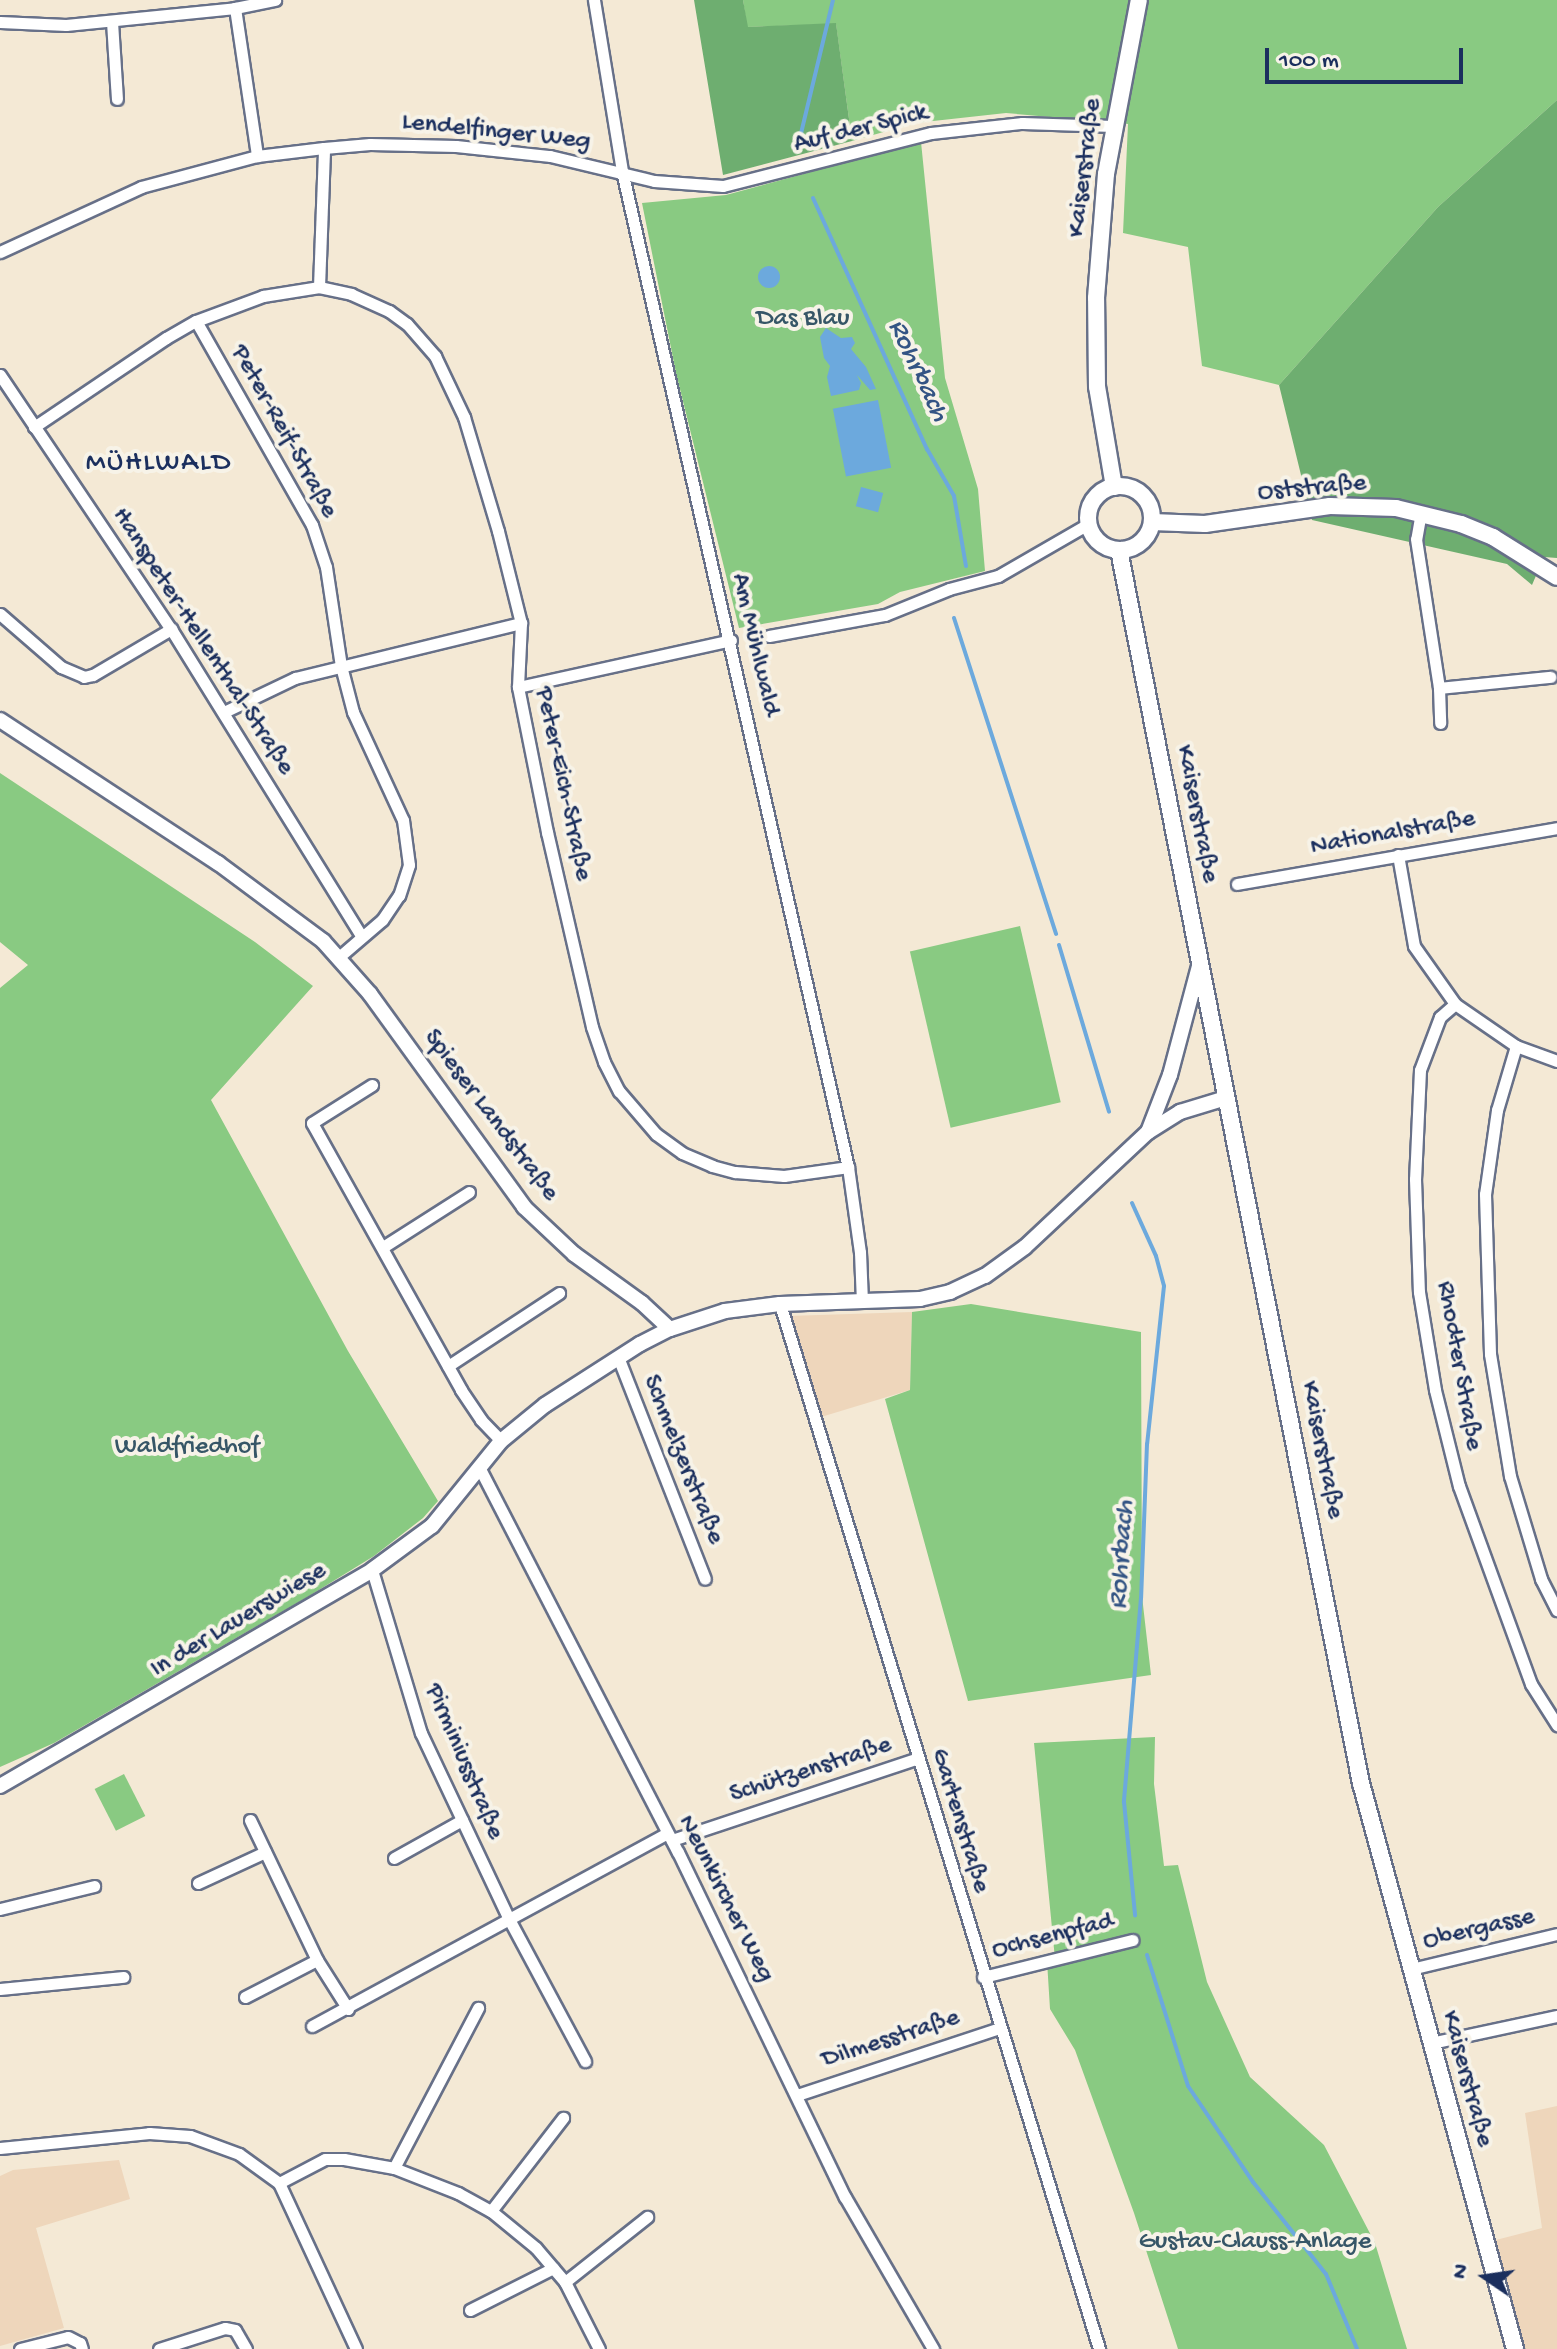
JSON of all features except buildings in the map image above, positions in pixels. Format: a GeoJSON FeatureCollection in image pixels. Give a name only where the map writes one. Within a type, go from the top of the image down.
{"type":"FeatureCollection","features":[{"type":"Feature","properties":{"kind":"main road","name":"Kaiserstraße"},"geometry":{"type":"LineString","coordinates":[[1114,487],[1101,422],[1095,334],[1101,216],[1113,126],[1139,0]]}},
{"type":"Feature","properties":{"kind":"main road"},"geometry":{"type":"LineString","coordinates":[[1114,487],[1124,487],[1142,495],[1148,503],[1152,522],[1143,541],[1134,548],[1119,550],[1097,541],[1088,524],[1088,514],[1097,496],[1114,487]]}},
{"type":"Feature","properties":{"kind":"main road","name":"Oststraße"},"geometry":{"type":"LineString","coordinates":[[1152,522],[1205,524],[1330,506],[1421,512],[1493,537],[1557,577]]}},
{"type":"Feature","properties":{"kind":"main road","name":"Kaiserstraße"},"geometry":{"type":"LineString","coordinates":[[1119,550],[1361,1783],[1515,2349]]}},
{"type":"Feature","properties":{"kind":"street"},"geometry":{"type":"LineString","coordinates":[[0,22],[55,26],[112,22],[235,8],[275,0]]}},
{"type":"Feature","properties":{"kind":"street","name":"Am Mühlwald"},"geometry":{"type":"LineString","coordinates":[[594,0],[622,171],[731,640],[848,1167],[860,1252],[862,1302]]}},
{"type":"Feature","properties":{"kind":"street"},"geometry":{"type":"LineString","coordinates":[[235,8],[257,156]]}},
{"type":"Feature","properties":{"kind":"street"},"geometry":{"type":"LineString","coordinates":[[112,22],[117,99]]}},
{"type":"Feature","properties":{"kind":"street","name":"Auf der Spick"},"geometry":{"type":"LineString","coordinates":[[622,171],[654,181],[723,186],[931,133],[1022,123],[1113,126]]}},
{"type":"Feature","properties":{"kind":"street","name":"Lendelfinger Weg"},"geometry":{"type":"LineString","coordinates":[[0,252],[141,187],[257,156],[370,144],[456,146],[550,156],[622,171]]}},
{"type":"Feature","properties":{"kind":"street"},"geometry":{"type":"LineString","coordinates":[[319,287],[324,148]]}},
{"type":"Feature","properties":{"kind":"street","name":"Peter-Eich-Straße"},"geometry":{"type":"LineString","coordinates":[[34,427],[196,321],[263,296],[319,287],[351,294],[389,311],[407,324],[435,356],[464,417],[498,531],[521,623],[518,687],[592,1027],[604,1062],[619,1091],[656,1134],[682,1153],[712,1166],[735,1172],[784,1176],[848,1167]]}},
{"type":"Feature","properties":{"kind":"street","name":"Peter-Reif-Straße"},"geometry":{"type":"LineString","coordinates":[[196,321],[312,525],[326,567],[341,666],[363,737],[394,795],[408,847],[409,865],[399,895],[382,920],[339,957]]}},
{"type":"Feature","properties":{"kind":"street","name":"Hanspeter-Hellenthal-Straße"},"geometry":{"type":"LineString","coordinates":[[0,375],[171,629],[361,936]]}},
{"type":"Feature","properties":{"kind":"street"},"geometry":{"type":"LineString","coordinates":[[1421,512],[1416,539],[1439,688],[1440,723]]}},
{"type":"Feature","properties":{"kind":"street"},"geometry":{"type":"LineString","coordinates":[[769,636],[885,615],[949,589],[998,576],[1088,524]]}},
{"type":"Feature","properties":{"kind":"street"},"geometry":{"type":"LineString","coordinates":[[0,614],[61,667],[84,677],[93,675],[171,629]]}},
{"type":"Feature","properties":{"kind":"street"},"geometry":{"type":"LineString","coordinates":[[224,712],[275,685],[521,623]]}},
{"type":"Feature","properties":{"kind":"street"},"geometry":{"type":"LineString","coordinates":[[518,687],[731,640]]}},
{"type":"Feature","properties":{"kind":"street"},"geometry":{"type":"LineString","coordinates":[[1439,688],[1550,677]]}},
{"type":"Feature","properties":{"kind":"street","name":"Spieser Landstraße"},"geometry":{"type":"LineString","coordinates":[[0,720],[230,871],[311,930],[370,994],[524,1207],[574,1254],[642,1303],[670,1329]]}},
{"type":"Feature","properties":{"kind":"street","name":"Nationalstraße"},"geometry":{"type":"LineString","coordinates":[[1237,884],[1557,828]]}},
{"type":"Feature","properties":{"kind":"street"},"geometry":{"type":"LineString","coordinates":[[1398,855],[1414,946],[1455,1004],[1516,1046],[1557,1061]]}},
{"type":"Feature","properties":{"kind":"street"},"geometry":{"type":"LineString","coordinates":[[1142,1137],[1186,1022],[1201,958]]}},
{"type":"Feature","properties":{"kind":"street","name":"Rhodter Straße"},"geometry":{"type":"LineString","coordinates":[[1455,1004],[1440,1017],[1420,1070],[1415,1179],[1419,1292],[1435,1390],[1459,1486],[1531,1684],[1557,1725]]}},
{"type":"Feature","properties":{"kind":"street"},"geometry":{"type":"LineString","coordinates":[[1516,1046],[1497,1110],[1485,1194],[1490,1354],[1510,1476],[1541,1579],[1557,1610]]}},
{"type":"Feature","properties":{"kind":"street"},"geometry":{"type":"LineString","coordinates":[[372,1085],[312,1123],[448,1366],[481,1420],[501,1441]]}},
{"type":"Feature","properties":{"kind":"street"},"geometry":{"type":"LineString","coordinates":[[670,1329],[725,1311],[780,1304],[862,1302],[950,1292],[985,1276],[1025,1247],[1142,1137],[1180,1112],[1226,1098]]}},
{"type":"Feature","properties":{"kind":"street"},"geometry":{"type":"LineString","coordinates":[[383,1247],[469,1192]]}},
{"type":"Feature","properties":{"kind":"street"},"geometry":{"type":"LineString","coordinates":[[448,1366],[559,1293]]}},
{"type":"Feature","properties":{"kind":"street","name":"Gartenstraße"},"geometry":{"type":"LineString","coordinates":[[780,1304],[1099,2349]]}},
{"type":"Feature","properties":{"kind":"street","name":"In der Lauerswiese"},"geometry":{"type":"LineString","coordinates":[[0,1786],[179,1685],[372,1570],[432,1526],[501,1441],[545,1405],[618,1357],[670,1329]]}},
{"type":"Feature","properties":{"kind":"street","name":"Schmelzerstraße"},"geometry":{"type":"LineString","coordinates":[[618,1357],[705,1579]]}},
{"type":"Feature","properties":{"kind":"street","name":"Neunkircher Weg"},"geometry":{"type":"LineString","coordinates":[[479,1467],[669,1836],[845,2197],[933,2349]]}},
{"type":"Feature","properties":{"kind":"street","name":"Pirminiusstraße"},"geometry":{"type":"LineString","coordinates":[[372,1570],[421,1733],[510,1921],[585,2061]]}},
{"type":"Feature","properties":{"kind":"street","name":"Schützenstraße"},"geometry":{"type":"LineString","coordinates":[[312,2026],[669,1836],[918,1758]]}},
{"type":"Feature","properties":{"kind":"street"},"geometry":{"type":"LineString","coordinates":[[250,1820],[317,1960],[348,2009]]}},
{"type":"Feature","properties":{"kind":"street"},"geometry":{"type":"LineString","coordinates":[[394,1858],[462,1820]]}},
{"type":"Feature","properties":{"kind":"street"},"geometry":{"type":"LineString","coordinates":[[198,1883],[265,1852]]}},
{"type":"Feature","properties":{"kind":"street"},"geometry":{"type":"LineString","coordinates":[[0,1909],[94,1886]]}},
{"type":"Feature","properties":{"kind":"street","name":"Obergasse"},"geometry":{"type":"LineString","coordinates":[[1411,1969],[1557,1934]]}},
{"type":"Feature","properties":{"kind":"street","name":"Ochsenpfad"},"geometry":{"type":"LineString","coordinates":[[983,1977],[1132,1940]]}},
{"type":"Feature","properties":{"kind":"street"},"geometry":{"type":"LineString","coordinates":[[245,1997],[317,1960]]}},
{"type":"Feature","properties":{"kind":"street"},"geometry":{"type":"LineString","coordinates":[[0,1989],[123,1977]]}},
{"type":"Feature","properties":{"kind":"street"},"geometry":{"type":"LineString","coordinates":[[394,2168],[478,2008]]}},
{"type":"Feature","properties":{"kind":"street"},"geometry":{"type":"LineString","coordinates":[[1431,2043],[1557,2016]]}},
{"type":"Feature","properties":{"kind":"street","name":"Dilmesstraße"},"geometry":{"type":"LineString","coordinates":[[797,2095],[999,2028]]}},
{"type":"Feature","properties":{"kind":"street"},"geometry":{"type":"LineString","coordinates":[[491,2211],[563,2118]]}},
{"type":"Feature","properties":{"kind":"street"},"geometry":{"type":"LineString","coordinates":[[0,2148],[127,2132],[190,2136],[239,2154],[279,2183],[356,2349]]}},
{"type":"Feature","properties":{"kind":"street"},"geometry":{"type":"LineString","coordinates":[[279,2183],[325,2159],[373,2162],[425,2178],[491,2211],[515,2228],[565,2282],[599,2349]]}},
{"type":"Feature","properties":{"kind":"street"},"geometry":{"type":"LineString","coordinates":[[565,2282],[647,2217]]}},
{"type":"Feature","properties":{"kind":"street"},"geometry":{"type":"LineString","coordinates":[[470,2310],[553,2268]]}},
{"type":"Feature","properties":{"kind":"street"},"geometry":{"type":"LineString","coordinates":[[159,2349],[225,2328],[235,2330],[246,2349]]}},
{"type":"Feature","properties":{"kind":"street"},"geometry":{"type":"LineString","coordinates":[[20,2349],[54,2339],[74,2339],[82,2349]]}},
{"type":"Feature","properties":{"kind":"shaded area"},"geometry":{"type":"Polygon","coordinates":[[[912,1312],[910,1390],[821,1417],[788,1316],[912,1312]]]}},
{"type":"Feature","properties":{"kind":"shaded area"},"geometry":{"type":"Polygon","coordinates":[[[1557,2106],[1557,2349],[1519,2349],[1488,2242],[1542,2228],[1525,2113],[1557,2106]]]}},
{"type":"Feature","properties":{"kind":"shaded area"},"geometry":{"type":"Polygon","coordinates":[[[119,2160],[130,2199],[36,2228],[64,2328],[0,2346],[0,2176],[13,2170],[119,2160]]]}},
{"type":"Feature","properties":{"kind":"green space"},"geometry":{"type":"Polygon","coordinates":[[[694,0],[743,0],[748,27],[836,23],[852,141],[723,175],[694,0]]]}},
{"type":"Feature","properties":{"kind":"green space"},"geometry":{"type":"Polygon","coordinates":[[[743,0],[1557,0],[1557,100],[1438,207],[1279,385],[1202,366],[1188,247],[1123,233],[1128,124],[1006,113],[915,123],[852,141],[836,24],[747,27],[743,0]]]}},
{"type":"Feature","properties":{"kind":"green space"},"geometry":{"type":"Polygon","coordinates":[[[1557,100],[1557,558],[1544,557],[1532,585],[1507,564],[1312,520],[1279,385],[1438,207],[1557,100]]]}},
{"type":"Feature","properties":{"kind":"green space","name":"Das Blau"},"geometry":{"type":"Polygon","coordinates":[[[921,142],[945,378],[978,489],[985,571],[900,592],[878,604],[739,628],[676,373],[642,203],[726,195],[921,142]]]}},
{"type":"Feature","properties":{"kind":"green space","name":"Waldfriedhof"},"geometry":{"type":"Polygon","coordinates":[[[0,773],[255,942],[313,986],[211,1100],[348,1351],[438,1501],[423,1518],[374,1556],[309,1596],[54,1743],[0,1767],[0,988],[28,965],[0,942],[0,773]]]}},
{"type":"Feature","properties":{"kind":"green space"},"geometry":{"type":"Polygon","coordinates":[[[1020,926],[1061,1102],[951,1128],[910,951],[1020,926]]]}},
{"type":"Feature","properties":{"kind":"green space"},"geometry":{"type":"Polygon","coordinates":[[[971,1304],[1141,1332],[1142,1596],[1151,1675],[968,1701],[885,1399],[910,1390],[912,1312],[971,1304]]]}},
{"type":"Feature","properties":{"kind":"green space","name":"Gustav-Clauss-Anlage"},"geometry":{"type":"Polygon","coordinates":[[[1155,1737],[1154,1784],[1164,1866],[1178,1865],[1207,1982],[1250,2077],[1324,2145],[1375,2243],[1407,2349],[1178,2349],[1134,2213],[1075,2050],[1050,2009],[1047,1961],[1055,1959],[1034,1743],[1155,1737]]]}},
{"type":"Feature","properties":{"kind":"green space"},"geometry":{"type":"Polygon","coordinates":[[[124,1774],[145,1816],[116,1831],[95,1789],[124,1774]]]}},
{"type":"Feature","properties":{"kind":"water"},"geometry":{"type":"Polygon","coordinates":[[[765,266],[773,266],[780,277],[773,288],[765,288],[758,281],[758,273],[765,266]]]}},
{"type":"Feature","properties":{"kind":"water"},"geometry":{"type":"Polygon","coordinates":[[[826,328],[841,338],[852,337],[855,343],[851,349],[866,367],[876,389],[870,390],[857,375],[861,383],[859,390],[831,396],[827,377],[830,366],[824,358],[820,337],[826,328]]]}},
{"type":"Feature","properties":{"kind":"water"},"geometry":{"type":"Polygon","coordinates":[[[878,400],[891,468],[846,477],[833,409],[878,400]]]}},
{"type":"Feature","properties":{"kind":"water"},"geometry":{"type":"Polygon","coordinates":[[[861,487],[883,493],[878,512],[856,506],[861,487]]]}},
{"type":"Feature","properties":{"kind":"waterway","name":"Rohrbach"},"geometry":{"type":"LineString","coordinates":[[797,150],[833,0]]}},
{"type":"Feature","properties":{"kind":"waterway","name":"Rohrbach"},"geometry":{"type":"LineString","coordinates":[[813,198],[927,449],[954,496],[966,566]]}},
{"type":"Feature","properties":{"kind":"waterway","name":"Rohrbach"},"geometry":{"type":"LineString","coordinates":[[954,618],[1056,934]]}},
{"type":"Feature","properties":{"kind":"waterway","name":"Rohrbach"},"geometry":{"type":"LineString","coordinates":[[1059,945],[1109,1112]]}},
{"type":"Feature","properties":{"kind":"waterway","name":"Rohrbach"},"geometry":{"type":"LineString","coordinates":[[1132,1203],[1156,1256],[1164,1286],[1147,1444],[1141,1598],[1124,1802],[1135,1915]]}},
{"type":"Feature","properties":{"kind":"waterway","name":"Rohrbach"},"geometry":{"type":"LineString","coordinates":[[1147,1955],[1188,2086],[1253,2182],[1326,2274],[1357,2349]]}},
{"type":"Feature","properties":{"kind":"district","name":"MÜHLWALD"},"geometry":{"type":"Point","coordinates":[159,464]}}]}
